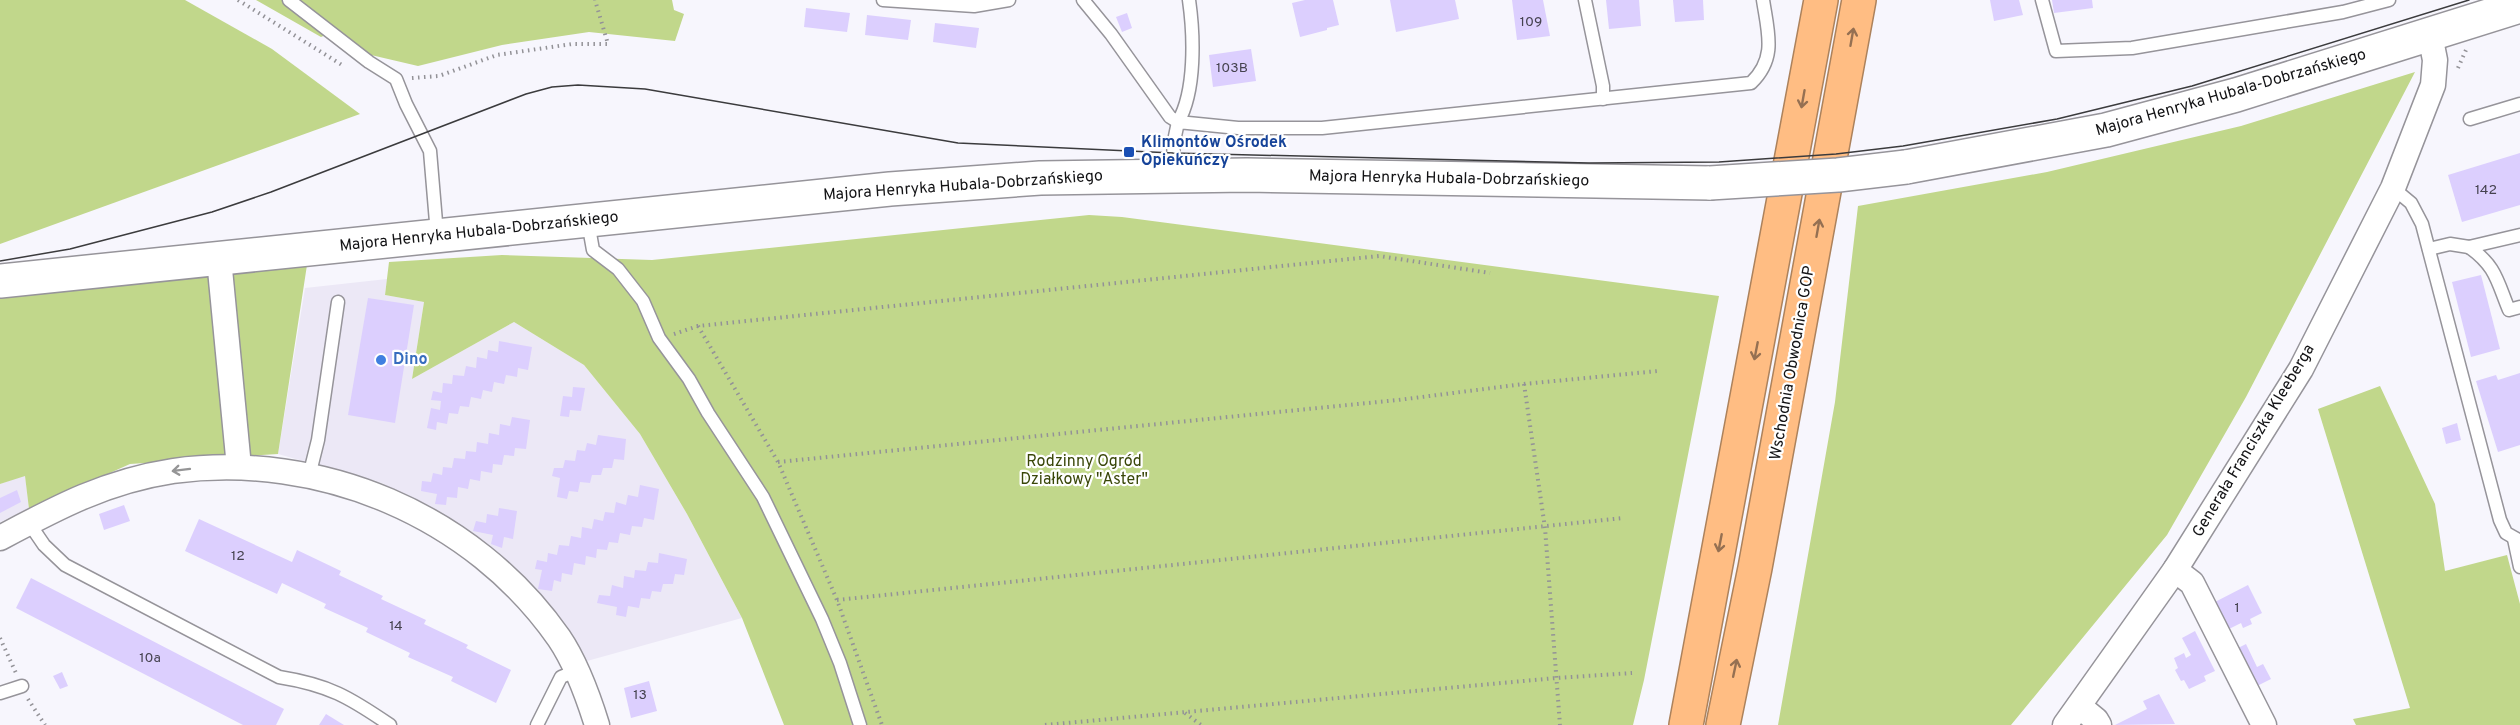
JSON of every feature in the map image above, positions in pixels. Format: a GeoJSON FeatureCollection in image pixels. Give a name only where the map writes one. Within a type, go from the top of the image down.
{"type":"FeatureCollection","features":[{"type":"Feature","properties":{"kind":"highway"},"geometry":{"type":"LineString","coordinates":[[1686,725],[1821,0]]}},
{"type":"Feature","properties":{"kind":"highway","name":"Wschodnia Obwodnica GOP"},"geometry":{"type":"LineString","coordinates":[[1723,725],[1755,568],[1859,0]]}},
{"type":"Feature","properties":{"kind":"street","name":"Majora Henryka Hubala-Dobrzańskiego"},"geometry":{"type":"LineString","coordinates":[[0,281],[890,189],[1040,178],[1172,175],[1710,183],[1838,175],[1906,167],[2106,130],[2236,95],[2520,6]]}},
{"type":"Feature","properties":{"kind":"street","name":"Generała Franciszka Kleeberga"},"geometry":{"type":"LineString","coordinates":[[2072,716],[2175,570],[2301,369],[2393,188],[2433,85],[2435,60],[2430,35]]}},
{"type":"Feature","properties":{"kind":"street"},"geometry":{"type":"LineString","coordinates":[[219,259],[239,467]]}},
{"type":"Feature","properties":{"kind":"street"},"geometry":{"type":"LineString","coordinates":[[0,538],[73,499],[107,486],[171,472],[239,467],[277,469],[364,490],[449,532],[503,573],[558,637],[576,671],[597,725]]}},
{"type":"Feature","properties":{"kind":"street"},"geometry":{"type":"LineString","coordinates":[[2175,570],[2192,584],[2264,725]]}},
{"type":"Feature","properties":{"kind":"street"},"geometry":{"type":"LineString","coordinates":[[2072,716],[2096,720],[2099,725]]}},
{"type":"Feature","properties":{"kind":"lane"},"geometry":{"type":"LineString","coordinates":[[289,0],[369,62],[396,79],[430,151],[438,236]]}},
{"type":"Feature","properties":{"kind":"lane"},"geometry":{"type":"LineString","coordinates":[[883,0],[974,6],[1009,0]]}},
{"type":"Feature","properties":{"kind":"lane"},"geometry":{"type":"LineString","coordinates":[[1083,0],[1111,34],[1170,117],[1178,122],[1238,128],[1322,128],[1751,83],[1763,71],[1769,56],[1763,0]]}},
{"type":"Feature","properties":{"kind":"lane"},"geometry":{"type":"LineString","coordinates":[[1172,175],[1174,141],[1178,122],[1183,112],[1191,65],[1193,38],[1189,0]]}},
{"type":"Feature","properties":{"kind":"lane"},"geometry":{"type":"LineString","coordinates":[[1585,0],[1603,86],[1603,99]]}},
{"type":"Feature","properties":{"kind":"lane"},"geometry":{"type":"LineString","coordinates":[[2042,0],[2056,51],[2132,48],[2343,12],[2389,0]]}},
{"type":"Feature","properties":{"kind":"lane"},"geometry":{"type":"LineString","coordinates":[[2470,119],[2520,104]]}},
{"type":"Feature","properties":{"kind":"lane"},"geometry":{"type":"LineString","coordinates":[[2393,188],[2411,202],[2422,224],[2500,520],[2506,532],[2517,540],[2520,567]]}},
{"type":"Feature","properties":{"kind":"lane"},"geometry":{"type":"LineString","coordinates":[[588,220],[593,250],[618,269],[643,301],[658,338],[689,379],[708,413],[763,496],[822,619],[840,663],[860,725]]}},
{"type":"Feature","properties":{"kind":"lane"},"geometry":{"type":"LineString","coordinates":[[2428,249],[2450,244],[2469,247],[2520,235]]}},
{"type":"Feature","properties":{"kind":"lane"},"geometry":{"type":"LineString","coordinates":[[2469,247],[2486,259],[2509,310],[2520,307]]}},
{"type":"Feature","properties":{"kind":"lane"},"geometry":{"type":"LineString","coordinates":[[309,476],[318,440],[338,302]]}},
{"type":"Feature","properties":{"kind":"lane"},"geometry":{"type":"LineString","coordinates":[[29,522],[44,545],[65,564],[279,677],[315,684],[340,693],[390,725]]}},
{"type":"Feature","properties":{"kind":"lane"},"geometry":{"type":"LineString","coordinates":[[537,725],[561,677],[576,671]]}},
{"type":"Feature","properties":{"kind":"lane"},"geometry":{"type":"LineString","coordinates":[[0,693],[22,686]]}},
{"type":"Feature","properties":{"kind":"path"},"geometry":{"type":"LineString","coordinates":[[238,0],[342,65]]}},
{"type":"Feature","properties":{"kind":"path"},"geometry":{"type":"LineString","coordinates":[[396,79],[439,76],[496,55],[572,44],[608,44],[596,0]]}},
{"type":"Feature","properties":{"kind":"path"},"geometry":{"type":"LineString","coordinates":[[2456,71],[2466,49],[2477,46]]}},
{"type":"Feature","properties":{"kind":"path"},"geometry":{"type":"LineString","coordinates":[[658,338],[698,326],[1379,256],[1490,273]]}},
{"type":"Feature","properties":{"kind":"path"},"geometry":{"type":"LineString","coordinates":[[698,326],[778,462],[837,600],[882,725]]}},
{"type":"Feature","properties":{"kind":"path"},"geometry":{"type":"LineString","coordinates":[[778,462],[1398,400],[1524,384],[1658,371]]}},
{"type":"Feature","properties":{"kind":"path"},"geometry":{"type":"LineString","coordinates":[[1524,384],[1545,528],[1560,725]]}},
{"type":"Feature","properties":{"kind":"path"},"geometry":{"type":"LineString","coordinates":[[837,600],[1545,528],[1623,518]]}},
{"type":"Feature","properties":{"kind":"path"},"geometry":{"type":"LineString","coordinates":[[1045,725],[1632,673]]}},
{"type":"Feature","properties":{"kind":"path"},"geometry":{"type":"LineString","coordinates":[[1183,712],[1201,725]]}},
{"type":"Feature","properties":{"kind":"shaded area"},"geometry":{"type":"Polygon","coordinates":[[[387,279],[385,295],[424,302],[412,379],[514,322],[584,365],[640,434],[687,514],[742,618],[587,661],[567,630],[502,561],[452,520],[382,483],[278,454],[305,288],[387,279]]]}},
{"type":"Feature","properties":{"kind":"shaded area"},"geometry":{"type":"Polygon","coordinates":[[[25,475],[29,509],[0,522],[0,484],[25,475]]]}},
{"type":"Feature","properties":{"kind":"green space"},"geometry":{"type":"Polygon","coordinates":[[[0,0],[185,0],[272,49],[360,114],[0,244],[0,0]]]}},
{"type":"Feature","properties":{"kind":"green space"},"geometry":{"type":"Polygon","coordinates":[[[256,0],[672,0],[674,10],[684,14],[675,41],[589,32],[502,45],[418,66],[371,55],[337,30],[321,37],[256,0]]]}},
{"type":"Feature","properties":{"kind":"green space"},"geometry":{"type":"Polygon","coordinates":[[[2415,72],[2246,397],[2167,535],[2011,725],[1778,725],[1835,402],[1858,206],[2047,172],[2241,126],[2415,72]]]}},
{"type":"Feature","properties":{"kind":"green space","name":"Rodzinny Ogród Działkowy \"Aster\""},"geometry":{"type":"Polygon","coordinates":[[[1089,215],[1122,217],[1719,296],[1644,680],[1633,725],[784,725],[742,618],[687,514],[640,434],[584,365],[514,322],[412,379],[424,302],[385,295],[389,262],[502,255],[652,260],[1089,215]]]}},
{"type":"Feature","properties":{"kind":"green space"},"geometry":{"type":"Polygon","coordinates":[[[307,265],[278,454],[130,464],[29,509],[25,476],[0,484],[0,296],[307,265]]]}},
{"type":"Feature","properties":{"kind":"green space"},"geometry":{"type":"Polygon","coordinates":[[[2380,386],[2435,504],[2445,571],[2507,555],[2520,604],[2520,725],[2356,725],[2353,719],[2410,708],[2318,409],[2380,386]]]}},
{"type":"Feature","properties":{"kind":"building"},"geometry":{"type":"Polygon","coordinates":[[[1305,0],[1333,0],[1339,25],[1300,37],[1292,3],[1305,0]]]}},
{"type":"Feature","properties":{"kind":"building"},"geometry":{"type":"Polygon","coordinates":[[[1390,0],[1455,0],[1459,19],[1396,32],[1390,0]]]}},
{"type":"Feature","properties":{"kind":"building"},"geometry":{"type":"Polygon","coordinates":[[[1512,0],[1543,0],[1550,36],[1517,40],[1512,0]]]}},
{"type":"Feature","properties":{"kind":"building"},"geometry":{"type":"Polygon","coordinates":[[[1606,0],[1639,0],[1641,26],[1609,29],[1606,0]]]}},
{"type":"Feature","properties":{"kind":"building"},"geometry":{"type":"Polygon","coordinates":[[[1673,0],[1703,0],[1704,20],[1675,22],[1673,0]]]}},
{"type":"Feature","properties":{"kind":"building"},"geometry":{"type":"Polygon","coordinates":[[[1990,0],[2019,0],[2023,15],[1994,21],[1990,0]]]}},
{"type":"Feature","properties":{"kind":"building"},"geometry":{"type":"Polygon","coordinates":[[[2052,0],[2092,0],[2093,8],[2054,13],[2052,0]]]}},
{"type":"Feature","properties":{"kind":"building"},"geometry":{"type":"Polygon","coordinates":[[[806,8],[850,13],[847,32],[804,27],[806,8]]]}},
{"type":"Feature","properties":{"kind":"building"},"geometry":{"type":"Polygon","coordinates":[[[1127,13],[1132,28],[1122,32],[1116,17],[1127,13]]]}},
{"type":"Feature","properties":{"kind":"building"},"geometry":{"type":"Polygon","coordinates":[[[867,15],[911,20],[908,40],[865,35],[867,15]]]}},
{"type":"Feature","properties":{"kind":"building"},"geometry":{"type":"Polygon","coordinates":[[[935,23],[979,28],[976,48],[933,42],[935,23]]]}},
{"type":"Feature","properties":{"kind":"building"},"geometry":{"type":"Polygon","coordinates":[[[1251,49],[1256,81],[1213,87],[1209,55],[1251,49]]]}},
{"type":"Feature","properties":{"kind":"building"},"geometry":{"type":"Polygon","coordinates":[[[2520,153],[2520,205],[2462,222],[2448,175],[2520,153]]]}},
{"type":"Feature","properties":{"kind":"building"},"geometry":{"type":"Polygon","coordinates":[[[2481,275],[2500,349],[2471,357],[2452,282],[2481,275]]]}},
{"type":"Feature","properties":{"kind":"building","name":"Dino"},"geometry":{"type":"Polygon","coordinates":[[[368,298],[414,305],[395,423],[348,415],[368,298]]]}},
{"type":"Feature","properties":{"kind":"building"},"geometry":{"type":"Polygon","coordinates":[[[499,341],[532,347],[528,370],[518,368],[517,377],[506,375],[504,384],[494,382],[492,392],[483,390],[481,399],[471,397],[469,407],[460,406],[458,414],[449,413],[447,424],[437,422],[436,430],[427,428],[431,408],[440,410],[441,401],[431,400],[433,391],[442,393],[443,383],[452,384],[453,375],[464,376],[466,366],[476,368],[477,357],[487,359],[488,350],[498,352],[499,341]]]}},
{"type":"Feature","properties":{"kind":"building"},"geometry":{"type":"Polygon","coordinates":[[[2520,373],[2520,445],[2498,452],[2476,381],[2496,375],[2498,380],[2520,373]]]}},
{"type":"Feature","properties":{"kind":"building"},"geometry":{"type":"Polygon","coordinates":[[[573,387],[585,388],[581,411],[570,410],[569,417],[560,416],[563,396],[572,397],[573,387]]]}},
{"type":"Feature","properties":{"kind":"building"},"geometry":{"type":"Polygon","coordinates":[[[512,417],[530,420],[526,449],[515,448],[514,456],[504,455],[502,465],[493,464],[492,473],[481,471],[480,481],[470,479],[468,489],[458,487],[457,498],[447,497],[446,505],[435,504],[437,494],[421,491],[422,481],[431,482],[433,473],[442,475],[443,467],[452,468],[454,458],[465,459],[466,451],[476,452],[477,442],[488,444],[489,433],[499,435],[500,424],[510,426],[512,417]]]}},
{"type":"Feature","properties":{"kind":"building"},"geometry":{"type":"Polygon","coordinates":[[[2457,423],[2461,440],[2446,444],[2442,428],[2457,423]]]}},
{"type":"Feature","properties":{"kind":"building"},"geometry":{"type":"Polygon","coordinates":[[[598,435],[626,439],[624,460],[614,459],[612,468],[603,468],[601,475],[592,475],[590,483],[580,482],[578,492],[569,491],[567,499],[557,497],[560,478],[552,476],[554,468],[563,468],[565,460],[575,461],[577,450],[585,451],[587,443],[596,445],[598,435]]]}},
{"type":"Feature","properties":{"kind":"building"},"geometry":{"type":"Polygon","coordinates":[[[640,485],[659,489],[654,520],[644,518],[642,527],[632,526],[630,535],[620,533],[618,543],[609,542],[607,550],[597,549],[596,558],[586,556],[585,565],[574,563],[572,575],[562,573],[561,582],[554,580],[552,591],[538,589],[542,570],[535,569],[537,560],[547,562],[548,553],[557,555],[559,545],[569,546],[571,536],[581,538],[582,527],[592,529],[594,519],[603,521],[605,512],[614,513],[616,502],[626,505],[628,495],[638,497],[640,485]]]}},
{"type":"Feature","properties":{"kind":"building"},"geometry":{"type":"Polygon","coordinates":[[[17,490],[21,502],[0,513],[0,498],[17,490]]]}},
{"type":"Feature","properties":{"kind":"building"},"geometry":{"type":"Polygon","coordinates":[[[124,505],[130,521],[104,530],[99,514],[124,505]]]}},
{"type":"Feature","properties":{"kind":"building"},"geometry":{"type":"Polygon","coordinates":[[[499,508],[517,511],[513,539],[504,537],[502,548],[491,544],[493,535],[473,531],[476,521],[486,523],[487,514],[498,516],[499,508]]]}},
{"type":"Feature","properties":{"kind":"building"},"geometry":{"type":"Polygon","coordinates":[[[199,519],[292,562],[297,550],[341,571],[339,575],[383,596],[381,599],[426,620],[424,624],[468,645],[466,648],[511,670],[496,703],[451,681],[453,677],[408,657],[410,653],[366,632],[368,628],[324,608],[326,604],[282,583],[277,594],[185,551],[199,519]]]}},
{"type":"Feature","properties":{"kind":"building"},"geometry":{"type":"Polygon","coordinates":[[[659,553],[687,559],[684,575],[675,574],[673,584],[663,584],[661,592],[652,591],[650,599],[641,598],[639,608],[628,606],[626,617],[616,615],[617,607],[597,603],[599,595],[610,596],[612,585],[623,588],[624,576],[634,578],[635,570],[646,571],[648,562],[658,563],[659,553]]]}},
{"type":"Feature","properties":{"kind":"building"},"geometry":{"type":"Polygon","coordinates":[[[31,578],[284,709],[276,725],[243,725],[16,608],[31,578]]]}},
{"type":"Feature","properties":{"kind":"building"},"geometry":{"type":"Polygon","coordinates":[[[2248,585],[2262,613],[2250,619],[2252,624],[2243,628],[2241,623],[2227,630],[2213,603],[2248,585]]]}},
{"type":"Feature","properties":{"kind":"building"},"geometry":{"type":"Polygon","coordinates":[[[2195,631],[2215,671],[2204,676],[2206,681],[2189,689],[2175,670],[2178,668],[2174,658],[2184,653],[2186,658],[2191,655],[2182,638],[2195,631]]]}},
{"type":"Feature","properties":{"kind":"building"},"geometry":{"type":"Polygon","coordinates":[[[2246,644],[2257,667],[2263,664],[2271,679],[2253,688],[2234,650],[2246,644]]]}},
{"type":"Feature","properties":{"kind":"building"},"geometry":{"type":"Polygon","coordinates":[[[62,672],[68,686],[60,689],[53,676],[62,672]]]}},
{"type":"Feature","properties":{"kind":"building"},"geometry":{"type":"Polygon","coordinates":[[[649,681],[657,711],[631,718],[624,688],[649,681]]]}},
{"type":"Feature","properties":{"kind":"building"},"geometry":{"type":"Polygon","coordinates":[[[2159,694],[2175,724],[2115,725],[2147,709],[2143,701],[2159,694]]]}},
{"type":"Feature","properties":{"kind":"building"},"geometry":{"type":"Polygon","coordinates":[[[326,714],[344,725],[319,725],[326,714]]]}},
{"type":"Feature","properties":{"kind":"tram line"},"geometry":{"type":"LineString","coordinates":[[0,261],[70,249],[212,212],[271,192],[526,94],[552,87],[578,85],[645,89],[958,143],[1173,153],[1589,163],[1719,162],[1836,154],[1903,146],[2057,119],[2192,86],[2469,0]]}},
{"type":"Feature","properties":{"kind":"place","name":"Klimontów Ośrodek Opiekuńczy"},"geometry":{"type":"Point","coordinates":[1129,152]}},
{"type":"Feature","properties":{"kind":"place","name":"Dino"},"geometry":{"type":"Point","coordinates":[381,360]}}]}
